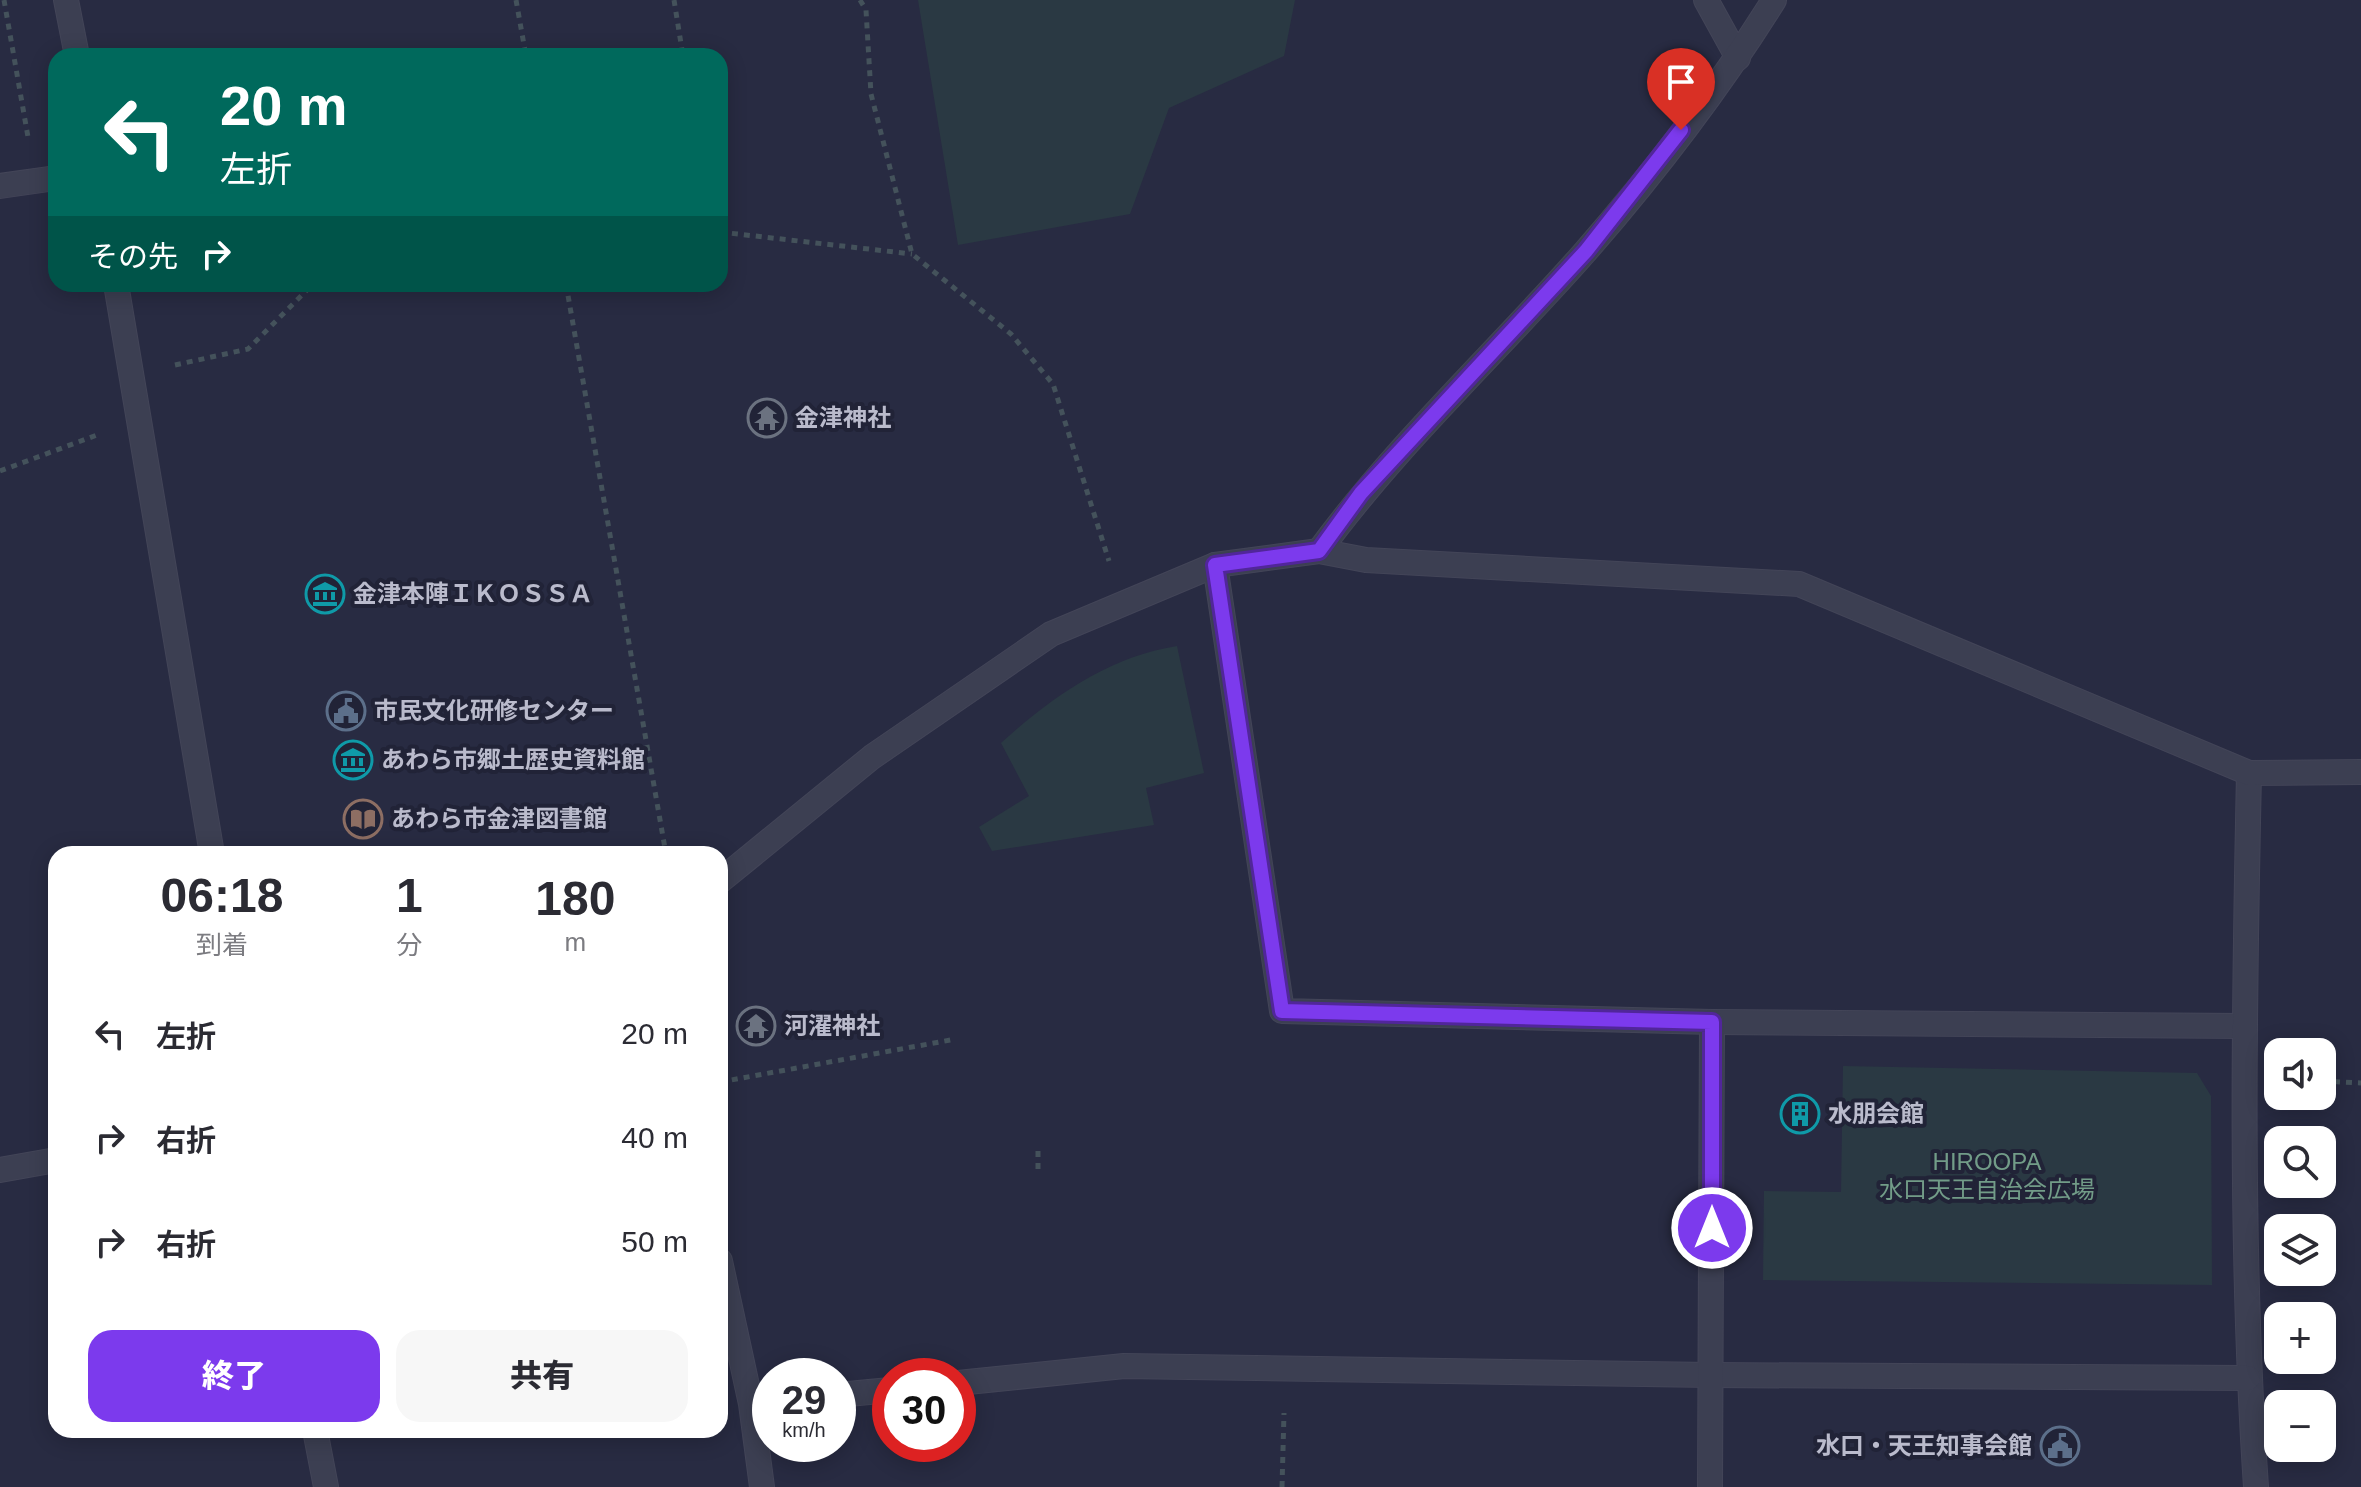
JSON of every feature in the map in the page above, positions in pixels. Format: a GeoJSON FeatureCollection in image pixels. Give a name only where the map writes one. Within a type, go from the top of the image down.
{"type":"FeatureCollection","features":[{"type":"Feature","properties":{"kind":"street"},"geometry":{"type":"LineString","coordinates":[[66,0],[75,48]]}},
{"type":"Feature","properties":{"kind":"street"},"geometry":{"type":"LineString","coordinates":[[1706,0],[1738,58]]}},
{"type":"Feature","properties":{"kind":"street"},"geometry":{"type":"LineString","coordinates":[[1319,551],[1361,493],[1586,251],[1738,58],[1774,0]]}},
{"type":"Feature","properties":{"kind":"street"},"geometry":{"type":"LineString","coordinates":[[0,186],[48,179]]}},
{"type":"Feature","properties":{"kind":"street"},"geometry":{"type":"LineString","coordinates":[[117,292],[211,846]]}},
{"type":"Feature","properties":{"kind":"street"},"geometry":{"type":"LineString","coordinates":[[728,874],[872,757],[1051,634],[1215,565],[1319,551],[1366,560],[1799,584],[2249,773],[2361,772]]}},
{"type":"Feature","properties":{"kind":"street"},"geometry":{"type":"LineString","coordinates":[[1215,565],[1282,1011],[1712,1022],[2244,1026]]}},
{"type":"Feature","properties":{"kind":"street"},"geometry":{"type":"LineString","coordinates":[[2249,773],[2244,1026],[2248,1378],[2256,1487]]}},
{"type":"Feature","properties":{"kind":"street"},"geometry":{"type":"LineString","coordinates":[[1710,1487],[1712,1022]]}},
{"type":"Feature","properties":{"kind":"street"},"geometry":{"type":"LineString","coordinates":[[0,1170],[48,1161]]}},
{"type":"Feature","properties":{"kind":"street"},"geometry":{"type":"LineString","coordinates":[[728,1289],[752,1375]]}},
{"type":"Feature","properties":{"kind":"street"},"geometry":{"type":"LineString","coordinates":[[976,1381],[1124,1366],[1711,1375],[2248,1378]]}},
{"type":"Feature","properties":{"kind":"street"},"geometry":{"type":"LineString","coordinates":[[317,1438],[326,1487]]}},
{"type":"Feature","properties":{"kind":"street"},"geometry":{"type":"LineString","coordinates":[[761,1462],[762,1487]]}},
{"type":"Feature","properties":{"kind":"path"},"geometry":{"type":"LineString","coordinates":[[4,0],[29,145]]}},
{"type":"Feature","properties":{"kind":"path"},"geometry":{"type":"LineString","coordinates":[[516,0],[525,48]]}},
{"type":"Feature","properties":{"kind":"path"},"geometry":{"type":"LineString","coordinates":[[674,0],[682,48]]}},
{"type":"Feature","properties":{"kind":"path"},"geometry":{"type":"LineString","coordinates":[[860,0],[866,10],[871,94],[912,254]]}},
{"type":"Feature","properties":{"kind":"path"},"geometry":{"type":"LineString","coordinates":[[728,233],[912,254],[1011,334],[1053,384],[1121,604]]}},
{"type":"Feature","properties":{"kind":"path"},"geometry":{"type":"LineString","coordinates":[[166,367],[248,349],[305,292]]}},
{"type":"Feature","properties":{"kind":"path"},"geometry":{"type":"LineString","coordinates":[[567,292],[665,846]]}},
{"type":"Feature","properties":{"kind":"path"},"geometry":{"type":"LineString","coordinates":[[0,471],[138,421]]}},
{"type":"Feature","properties":{"kind":"path"},"geometry":{"type":"LineString","coordinates":[[728,1081],[956,1039]]}},
{"type":"Feature","properties":{"kind":"path"},"geometry":{"type":"LineString","coordinates":[[2336,1082],[2361,1083]]}},
{"type":"Feature","properties":{"kind":"path"},"geometry":{"type":"LineString","coordinates":[[1038,1151],[1038,1171]]}},
{"type":"Feature","properties":{"kind":"path"},"geometry":{"type":"LineString","coordinates":[[1282,1487],[1285,1368]]}},
{"type":"Feature","properties":{"kind":"green space"},"geometry":{"type":"Polygon","coordinates":[[[918,0],[1295,0],[1284,56],[1169,108],[1130,214],[958,245],[918,0]]]}},
{"type":"Feature","properties":{"kind":"green space"},"geometry":{"type":"Polygon","coordinates":[[[1177,646],[1204,773],[1146,788],[1154,825],[992,851],[979,827],[1029,796],[1001,743],[1040,710],[1082,681],[1128,659],[1177,646]]]}},
{"type":"Feature","properties":{"kind":"green space","name":"HIROOPA 水口天王自治会広場"},"geometry":{"type":"Polygon","coordinates":[[[1843,1066],[2197,1073],[2211,1096],[2212,1285],[1763,1280],[1764,1191],[1841,1192],[1843,1066]]]}},
{"type":"Feature","properties":{"kind":"place","name":"金津神社"},"geometry":{"type":"Point","coordinates":[767,418]}},
{"type":"Feature","properties":{"kind":"place","name":"金津本陣ＩＫＯＳＳＡ"},"geometry":{"type":"Point","coordinates":[325,594]}},
{"type":"Feature","properties":{"kind":"place","name":"市民文化研修センター"},"geometry":{"type":"Point","coordinates":[346,711]}},
{"type":"Feature","properties":{"kind":"place","name":"あわら市郷土歴史資料館"},"geometry":{"type":"Point","coordinates":[353,760]}},
{"type":"Feature","properties":{"kind":"place","name":"あわら市金津図書館"},"geometry":{"type":"Point","coordinates":[363,819]}},
{"type":"Feature","properties":{"kind":"place","name":"河濯神社"},"geometry":{"type":"Point","coordinates":[756,1026]}},
{"type":"Feature","properties":{"kind":"place","name":"水朋会館"},"geometry":{"type":"Point","coordinates":[1800,1114]}},
{"type":"Feature","properties":{"kind":"place","name":"水口・天王知事会館"},"geometry":{"type":"Point","coordinates":[2060,1446]}},
{"type":"Feature","properties":{"kind":"route"},"geometry":{"type":"LineString","coordinates":[[1681,130],[1586,251],[1361,493],[1319,551],[1215,565],[1282,1011],[1712,1022],[1712,1228]]}}]}
